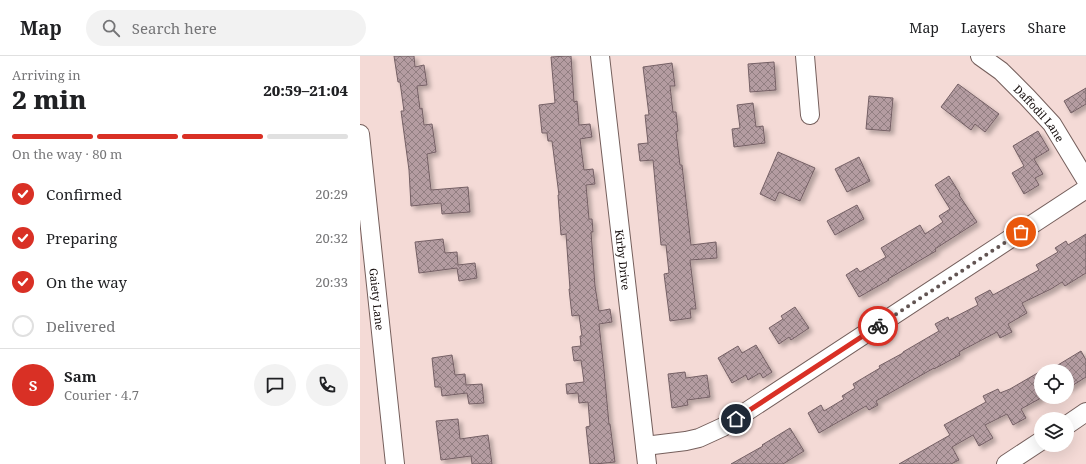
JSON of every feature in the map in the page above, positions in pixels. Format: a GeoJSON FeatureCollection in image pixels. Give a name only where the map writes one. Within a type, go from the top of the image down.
{"type":"FeatureCollection","features":[{"type":"Feature","properties":{"kind":"street","name":"Kirby Drive"},"geometry":{"type":"LineString","coordinates":[[600,56],[647,464]]}},
{"type":"Feature","properties":{"kind":"street"},"geometry":{"type":"LineString","coordinates":[[805,56],[810,115]]}},
{"type":"Feature","properties":{"kind":"street","name":"Daffodil Lane"},"geometry":{"type":"LineString","coordinates":[[980,56],[1001,72],[1052,124],[1086,180]]}},
{"type":"Feature","properties":{"kind":"street","name":"Gaiety Lane"},"geometry":{"type":"LineString","coordinates":[[360,134],[395,464]]}},
{"type":"Feature","properties":{"kind":"street"},"geometry":{"type":"LineString","coordinates":[[645,446],[692,439],[712,433],[723,427],[1086,189]]}},
{"type":"Feature","properties":{"kind":"street"},"geometry":{"type":"LineString","coordinates":[[1074,420],[1086,412]]}},
{"type":"Feature","properties":{"kind":"street"},"geometry":{"type":"LineString","coordinates":[[1006,464],[1034,446]]}},
{"type":"Feature","properties":{"kind":"building"},"geometry":{"type":"Polygon","coordinates":[[[394,56],[414,56],[415,67],[424,65],[427,85],[417,86],[424,125],[432,124],[436,152],[427,154],[431,190],[468,187],[470,212],[442,214],[441,203],[411,206],[409,170],[401,111],[404,111],[400,82],[398,82],[394,56]]]}},
{"type":"Feature","properties":{"kind":"building"},"geometry":{"type":"Polygon","coordinates":[[[571,56],[574,102],[577,101],[579,125],[590,124],[592,137],[580,139],[584,170],[593,169],[595,184],[586,185],[589,219],[592,219],[593,232],[591,232],[595,286],[599,311],[610,309],[612,322],[599,324],[609,424],[615,462],[595,464],[590,464],[586,427],[590,426],[588,402],[579,403],[578,393],[567,394],[566,384],[584,382],[581,360],[574,361],[572,347],[581,346],[580,336],[582,336],[579,315],[572,316],[566,234],[561,235],[559,195],[552,141],[548,141],[547,133],[542,133],[539,105],[555,103],[551,57],[571,56]]]}},
{"type":"Feature","properties":{"kind":"building"},"geometry":{"type":"Polygon","coordinates":[[[774,62],[776,90],[750,92],[748,64],[774,62]]]}},
{"type":"Feature","properties":{"kind":"building"},"geometry":{"type":"Polygon","coordinates":[[[672,63],[675,86],[670,86],[673,112],[676,112],[678,131],[676,132],[680,165],[682,165],[691,245],[716,242],[717,258],[690,260],[696,309],[690,309],[691,318],[670,321],[664,274],[669,273],[666,245],[661,245],[653,160],[640,161],[638,144],[648,143],[645,115],[649,115],[643,67],[672,63]]]}},
{"type":"Feature","properties":{"kind":"building"},"geometry":{"type":"Polygon","coordinates":[[[958,84],[999,114],[985,132],[975,124],[971,130],[941,107],[958,84]]]}},
{"type":"Feature","properties":{"kind":"building"},"geometry":{"type":"Polygon","coordinates":[[[1086,88],[1086,104],[1071,113],[1064,101],[1086,88]]]}},
{"type":"Feature","properties":{"kind":"building"},"geometry":{"type":"Polygon","coordinates":[[[869,96],[893,98],[890,131],[866,129],[869,96]]]}},
{"type":"Feature","properties":{"kind":"building"},"geometry":{"type":"Polygon","coordinates":[[[753,103],[756,127],[763,126],[765,143],[734,147],[732,129],[740,128],[737,105],[753,103]]]}},
{"type":"Feature","properties":{"kind":"building"},"geometry":{"type":"Polygon","coordinates":[[[1038,131],[1049,150],[1034,159],[1043,174],[1035,178],[1039,185],[1024,194],[1012,173],[1024,166],[1013,146],[1038,131]]]}},
{"type":"Feature","properties":{"kind":"building"},"geometry":{"type":"Polygon","coordinates":[[[778,152],[815,168],[800,201],[779,192],[775,201],[760,194],[778,152]]]}},
{"type":"Feature","properties":{"kind":"building"},"geometry":{"type":"Polygon","coordinates":[[[859,157],[870,181],[847,192],[835,169],[859,157]]]}},
{"type":"Feature","properties":{"kind":"building"},"geometry":{"type":"Polygon","coordinates":[[[949,176],[960,194],[959,195],[977,222],[935,249],[936,251],[859,297],[846,275],[857,268],[860,272],[886,257],[881,248],[920,225],[925,234],[943,222],[939,216],[950,209],[935,185],[949,176]]]}},
{"type":"Feature","properties":{"kind":"building"},"geometry":{"type":"Polygon","coordinates":[[[857,205],[864,219],[835,235],[827,221],[857,205]]]}},
{"type":"Feature","properties":{"kind":"building"},"geometry":{"type":"Polygon","coordinates":[[[1086,234],[1086,273],[1065,286],[1062,282],[1022,303],[1027,313],[1008,324],[1012,332],[1000,338],[997,332],[959,352],[960,355],[876,401],[878,405],[869,410],[866,406],[819,433],[808,413],[821,405],[824,411],[844,399],[842,396],[855,388],[853,384],[880,368],[879,366],[939,331],[935,324],[948,317],[949,320],[978,305],[975,298],[990,290],[993,295],[1039,270],[1036,265],[1058,252],[1055,248],[1066,241],[1068,245],[1086,234]]]}},
{"type":"Feature","properties":{"kind":"building"},"geometry":{"type":"Polygon","coordinates":[[[443,239],[445,253],[457,252],[458,265],[475,263],[477,278],[459,281],[457,268],[419,273],[415,242],[443,239]]]}},
{"type":"Feature","properties":{"kind":"building"},"geometry":{"type":"Polygon","coordinates":[[[795,307],[809,328],[791,340],[789,337],[779,344],[769,328],[783,319],[781,316],[795,307]]]}},
{"type":"Feature","properties":{"kind":"building"},"geometry":{"type":"Polygon","coordinates":[[[756,345],[772,372],[763,378],[760,373],[748,380],[746,375],[732,383],[718,358],[738,346],[742,353],[756,345]]]}},
{"type":"Feature","properties":{"kind":"building"},"geometry":{"type":"Polygon","coordinates":[[[1081,351],[1086,360],[1086,377],[1074,385],[1074,364],[1060,364],[1081,351]]]}},
{"type":"Feature","properties":{"kind":"building"},"geometry":{"type":"Polygon","coordinates":[[[452,355],[455,375],[465,374],[466,385],[482,384],[484,403],[469,404],[467,393],[442,396],[441,387],[435,387],[432,358],[452,355]]]}},
{"type":"Feature","properties":{"kind":"building"},"geometry":{"type":"Polygon","coordinates":[[[685,372],[686,378],[707,375],[710,397],[687,400],[688,405],[672,408],[668,374],[685,372]]]}},
{"type":"Feature","properties":{"kind":"building"},"geometry":{"type":"Polygon","coordinates":[[[1034,375],[1034,402],[1021,409],[1026,418],[1013,425],[1007,414],[985,425],[993,438],[979,446],[973,435],[952,447],[959,460],[951,464],[899,464],[950,435],[944,425],[986,402],[983,396],[998,389],[1000,393],[1034,375]]]}},
{"type":"Feature","properties":{"kind":"building"},"geometry":{"type":"Polygon","coordinates":[[[458,419],[460,439],[488,435],[492,464],[472,464],[471,456],[441,460],[436,421],[458,419]]]}},
{"type":"Feature","properties":{"kind":"building"},"geometry":{"type":"Polygon","coordinates":[[[790,428],[804,451],[783,464],[731,464],[763,446],[762,445],[790,428]]]}},
{"type":"Feature","properties":{"kind":"way so far"},"geometry":{"type":"LineString","coordinates":[[878,326],[1021,232]]}},
{"type":"Feature","properties":{"kind":"route"},"geometry":{"type":"LineString","coordinates":[[736,419],[878,326]]}}]}
